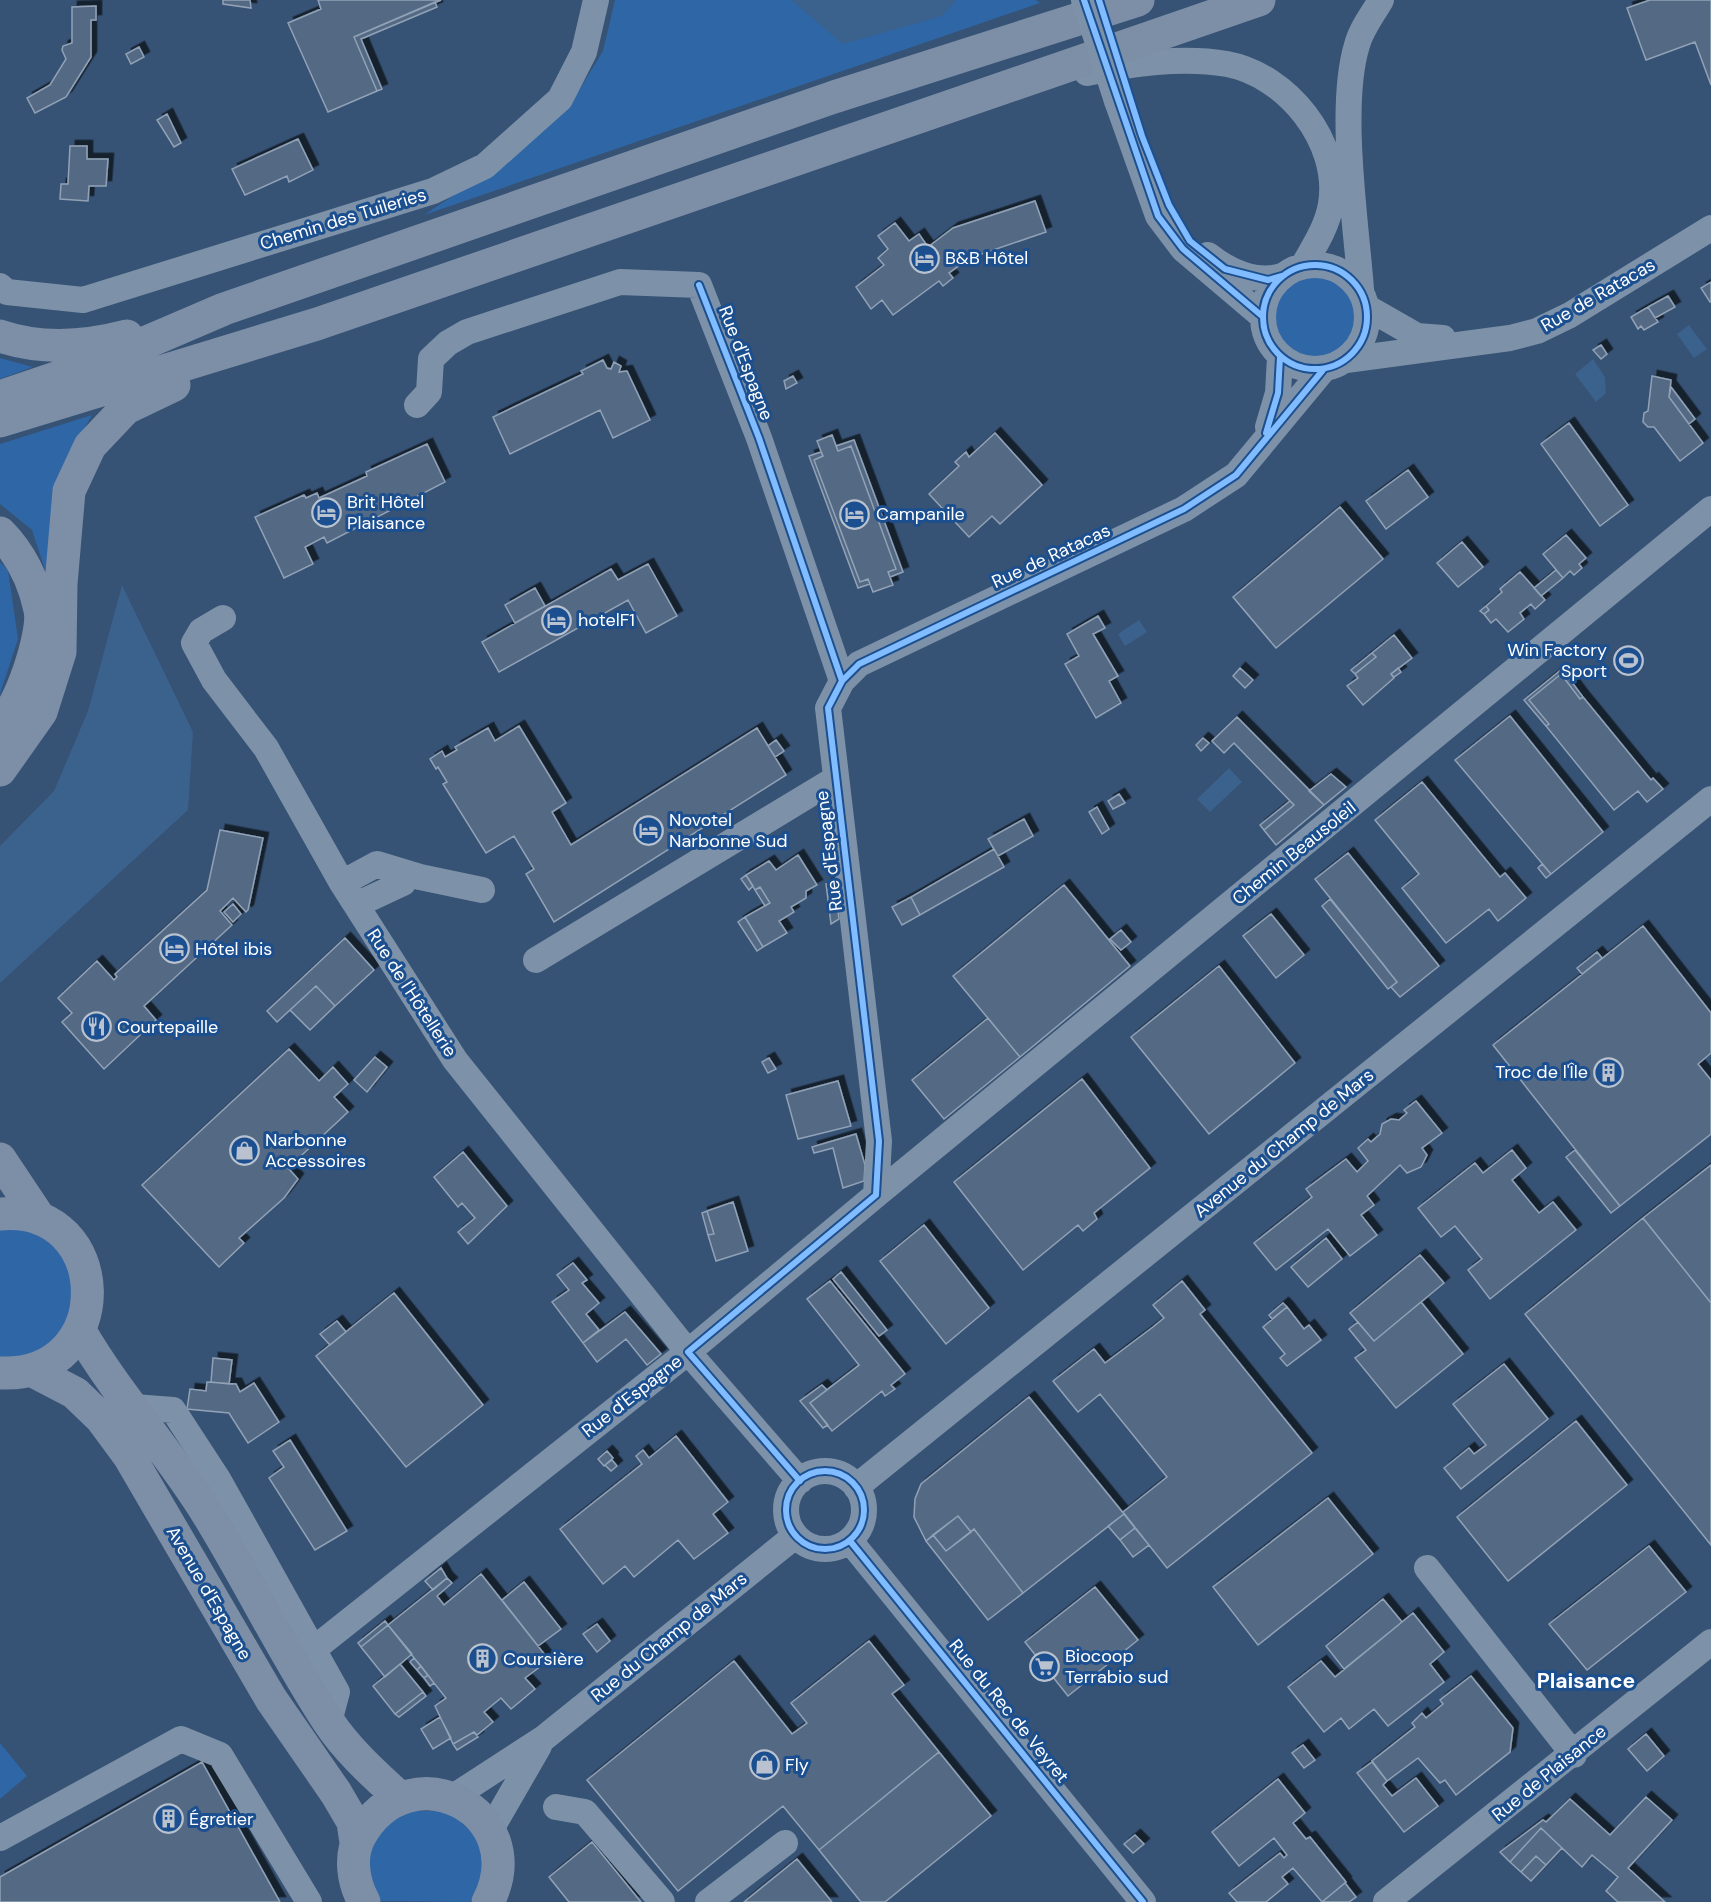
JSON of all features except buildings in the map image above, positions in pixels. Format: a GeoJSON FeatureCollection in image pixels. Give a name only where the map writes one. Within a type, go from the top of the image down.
{"type":"FeatureCollection","features":[{"type":"Feature","properties":{"kind":"main road"},"geometry":{"type":"LineString","coordinates":[[0,336],[18,342],[73,346],[112,340],[224,309],[834,97],[1138,0]]}},
{"type":"Feature","properties":{"kind":"main road"},"geometry":{"type":"LineString","coordinates":[[0,421],[317,324],[1012,87],[1259,0]]}},
{"type":"Feature","properties":{"kind":"main road"},"geometry":{"type":"LineString","coordinates":[[0,397],[91,366],[224,309]]}},
{"type":"Feature","properties":{"kind":"main road"},"geometry":{"type":"LineString","coordinates":[[0,771],[41,712],[60,652],[61,584],[69,491],[90,446],[126,408],[219,363],[317,324]]}},
{"type":"Feature","properties":{"kind":"main road"},"geometry":{"type":"LineString","coordinates":[[0,533],[27,571],[40,612],[30,670],[8,718],[0,725]]}},
{"type":"Feature","properties":{"kind":"main road"},"geometry":{"type":"LineString","coordinates":[[0,1159],[40,1219],[67,1238],[79,1253],[88,1278],[87,1312],[80,1331],[63,1352],[16,1372]]}},
{"type":"Feature","properties":{"kind":"main road"},"geometry":{"type":"LineString","coordinates":[[0,1214],[13,1213],[40,1219]]}},
{"type":"Feature","properties":{"kind":"main road","name":"Avenue d'Espagne"},"geometry":{"type":"LineString","coordinates":[[80,1331],[102,1369],[134,1407],[304,1657],[329,1722],[365,1767],[399,1797]]}},
{"type":"Feature","properties":{"kind":"main road","name":"Avenue d'Espagne"},"geometry":{"type":"LineString","coordinates":[[16,1372],[75,1393],[101,1418],[129,1456],[271,1699],[336,1794],[352,1822],[356,1843]]}},
{"type":"Feature","properties":{"kind":"main road"},"geometry":{"type":"LineString","coordinates":[[364,1902],[357,1890],[353,1870],[356,1843],[370,1817],[399,1797],[426,1792],[453,1797],[475,1812],[490,1831],[497,1849],[498,1869],[488,1902]]}},
{"type":"Feature","properties":{"kind":"street","name":"Chemin des Tuileries"},"geometry":{"type":"LineString","coordinates":[[0,286],[7,292],[83,300],[434,191],[485,166],[560,99],[584,52],[596,0]]}},
{"type":"Feature","properties":{"kind":"street"},"geometry":{"type":"LineString","coordinates":[[1084,0],[1169,205],[1190,241],[1225,268],[1268,280],[1292,271],[1331,266],[1347,274],[1364,299]]}},
{"type":"Feature","properties":{"kind":"street"},"geometry":{"type":"LineString","coordinates":[[1100,0],[1124,99],[1158,216],[1183,249],[1262,316]]}},
{"type":"Feature","properties":{"kind":"street"},"geometry":{"type":"LineString","coordinates":[[1058,25],[1111,0]]}},
{"type":"Feature","properties":{"kind":"street"},"geometry":{"type":"LineString","coordinates":[[1012,87],[1143,62],[1228,64],[1269,79],[1305,113],[1331,162],[1331,202],[1324,228],[1292,271],[1267,296],[1262,316],[1268,339],[1280,357],[1300,368],[1334,365],[1367,329],[1350,147],[1349,83],[1357,43],[1381,0]]}},
{"type":"Feature","properties":{"kind":"street","name":"Rue de Ratacas"},"geometry":{"type":"LineString","coordinates":[[842,681],[859,664],[1184,509],[1236,475],[1334,365],[1510,338],[1537,331],[1570,315],[1711,228]]}},
{"type":"Feature","properties":{"kind":"street","name":"Rue d'Espagne"},"geometry":{"type":"LineString","coordinates":[[304,1657],[688,1352],[876,1195],[879,1141],[828,708],[842,681],[759,438],[699,285],[620,282],[466,332],[448,343],[431,359],[429,392],[417,405]]}},
{"type":"Feature","properties":{"kind":"street","name":"Rue de Ratacas"},"geometry":{"type":"LineString","coordinates":[[1364,299],[1417,336],[1476,342]]}},
{"type":"Feature","properties":{"kind":"street","name":"Rue de Ratacas"},"geometry":{"type":"LineString","coordinates":[[1263,443],[1278,393],[1280,357]]}},
{"type":"Feature","properties":{"kind":"street","name":"Chemin Beausoleil"},"geometry":{"type":"LineString","coordinates":[[876,1195],[1711,509]]}},
{"type":"Feature","properties":{"kind":"street","name":"Rue de l'Hôtellerie"},"geometry":{"type":"LineString","coordinates":[[223,618],[201,631],[194,643],[214,680],[266,748],[342,883],[455,1060],[688,1352]]}},
{"type":"Feature","properties":{"kind":"street"},"geometry":{"type":"LineString","coordinates":[[536,960],[835,779]]}},
{"type":"Feature","properties":{"kind":"street","name":"Avenue du Champ de Mars"},"geometry":{"type":"LineString","coordinates":[[856,1487],[1711,799]]}},
{"type":"Feature","properties":{"kind":"street"},"geometry":{"type":"LineString","coordinates":[[342,883],[377,864],[420,877],[482,890]]}},
{"type":"Feature","properties":{"kind":"street"},"geometry":{"type":"LineString","coordinates":[[356,905],[403,883]]}},
{"type":"Feature","properties":{"kind":"street"},"geometry":{"type":"LineString","coordinates":[[688,1352],[800,1481]]}},
{"type":"Feature","properties":{"kind":"street"},"geometry":{"type":"LineString","coordinates":[[826,1470],[840,1473],[856,1487],[864,1502],[865,1512],[860,1530],[850,1541],[835,1549],[823,1550],[806,1546],[795,1536],[788,1524],[787,1498],[800,1481],[811,1473],[826,1470]]}},
{"type":"Feature","properties":{"kind":"street","name":"Rue du Champ de Mars"},"geometry":{"type":"LineString","coordinates":[[453,1797],[544,1738],[795,1536]]}},
{"type":"Feature","properties":{"kind":"street","name":"Rue du Rec de Veyret"},"geometry":{"type":"LineString","coordinates":[[850,1541],[1143,1902]]}},
{"type":"Feature","properties":{"kind":"street"},"geometry":{"type":"LineString","coordinates":[[1427,1568],[1574,1755]]}},
{"type":"Feature","properties":{"kind":"street","name":"Rue de Plaisance"},"geometry":{"type":"LineString","coordinates":[[1386,1902],[1574,1755],[1711,1642]]}},
{"type":"Feature","properties":{"kind":"street","name":"Rue du Champ de Mars"},"geometry":{"type":"LineString","coordinates":[[490,1831],[544,1738]]}},
{"type":"Feature","properties":{"kind":"street"},"geometry":{"type":"LineString","coordinates":[[0,1838],[181,1739],[220,1755],[309,1902]]}},
{"type":"Feature","properties":{"kind":"street"},"geometry":{"type":"LineString","coordinates":[[556,1807],[585,1812],[662,1902]]}},
{"type":"Feature","properties":{"kind":"street"},"geometry":{"type":"LineString","coordinates":[[708,1902],[785,1843]]}},
{"type":"Feature","properties":{"kind":"shaded area"},"geometry":{"type":"Polygon","coordinates":[[[615,0],[1036,0],[1040,3],[424,215],[481,177],[568,108],[603,51],[615,0]]]}},
{"type":"Feature","properties":{"kind":"shaded area"},"geometry":{"type":"Polygon","coordinates":[[[791,0],[956,0],[942,16],[843,44],[791,0]]]}},
{"type":"Feature","properties":{"kind":"shaded area"},"geometry":{"type":"Polygon","coordinates":[[[1315,277],[1330,280],[1343,289],[1352,302],[1355,317],[1352,332],[1343,345],[1330,354],[1315,357],[1300,354],[1287,345],[1278,332],[1275,317],[1278,302],[1287,289],[1300,280],[1315,277]]]}},
{"type":"Feature","properties":{"kind":"shaded area"},"geometry":{"type":"Polygon","coordinates":[[[1689,325],[1707,349],[1694,358],[1677,334],[1689,325]]]}},
{"type":"Feature","properties":{"kind":"shaded area"},"geometry":{"type":"Polygon","coordinates":[[[0,358],[33,367],[0,379],[0,358]]]}},
{"type":"Feature","properties":{"kind":"shaded area"},"geometry":{"type":"Polygon","coordinates":[[[1593,359],[1605,377],[1606,393],[1596,402],[1575,374],[1593,359]]]}},
{"type":"Feature","properties":{"kind":"shaded area"},"geometry":{"type":"Polygon","coordinates":[[[92,415],[63,466],[48,579],[32,530],[0,504],[0,444],[92,415]]]}},
{"type":"Feature","properties":{"kind":"shaded area"},"geometry":{"type":"Polygon","coordinates":[[[0,562],[8,570],[18,639],[0,694],[0,562]]]}},
{"type":"Feature","properties":{"kind":"shaded area"},"geometry":{"type":"Polygon","coordinates":[[[122,585],[193,732],[188,810],[0,983],[0,846],[54,791],[88,711],[122,585]]]}},
{"type":"Feature","properties":{"kind":"shaded area"},"geometry":{"type":"Polygon","coordinates":[[[1139,620],[1147,632],[1125,646],[1118,634],[1139,620]]]}},
{"type":"Feature","properties":{"kind":"shaded area"},"geometry":{"type":"Polygon","coordinates":[[[1229,768],[1242,782],[1210,812],[1197,799],[1229,768]]]}},
{"type":"Feature","properties":{"kind":"shaded area"},"geometry":{"type":"Polygon","coordinates":[[[0,1227],[35,1230],[58,1246],[76,1281],[69,1325],[41,1353],[0,1359],[0,1227]]]}},
{"type":"Feature","properties":{"kind":"shaded area"},"geometry":{"type":"Polygon","coordinates":[[[0,1743],[27,1776],[0,1799],[0,1743]]]}},
{"type":"Feature","properties":{"kind":"shaded area"},"geometry":{"type":"Polygon","coordinates":[[[405,1811],[448,1811],[476,1836],[484,1861],[481,1879],[470,1902],[379,1901],[370,1871],[370,1849],[381,1831],[405,1811]]]}},
{"type":"Feature","properties":{"kind":"cycle path"},"geometry":{"type":"LineString","coordinates":[[1084,0],[1158,216],[1183,249],[1262,316]]}},
{"type":"Feature","properties":{"kind":"cycle path"},"geometry":{"type":"LineString","coordinates":[[1099,0],[1142,136],[1169,205],[1190,241],[1225,269],[1268,280],[1282,276]]}},
{"type":"Feature","properties":{"kind":"cycle path"},"geometry":{"type":"LineString","coordinates":[[1315,265],[1335,269],[1352,280],[1363,297],[1367,317],[1363,337],[1352,354],[1335,365],[1315,369],[1295,365],[1278,354],[1267,337],[1263,317],[1267,297],[1278,280],[1295,269],[1315,265]]}},
{"type":"Feature","properties":{"kind":"cycle path"},"geometry":{"type":"LineString","coordinates":[[699,285],[759,438],[842,681],[828,708],[879,1141],[876,1195],[688,1352],[800,1481]]}},
{"type":"Feature","properties":{"kind":"cycle path"},"geometry":{"type":"LineString","coordinates":[[1266,433],[1278,393],[1280,357]]}},
{"type":"Feature","properties":{"kind":"cycle path"},"geometry":{"type":"LineString","coordinates":[[842,681],[859,664],[1184,509],[1236,475],[1323,370]]}},
{"type":"Feature","properties":{"kind":"cycle path"},"geometry":{"type":"LineString","coordinates":[[817,1471],[833,1471],[847,1477],[858,1488],[864,1502],[864,1510],[864,1518],[858,1532],[847,1543],[833,1549],[817,1549],[803,1543],[792,1532],[786,1518],[786,1502],[792,1488],[803,1477],[817,1471]]}},
{"type":"Feature","properties":{"kind":"cycle path"},"geometry":{"type":"LineString","coordinates":[[850,1541],[1143,1902]]}},
{"type":"Feature","properties":{"kind":"place","name":"B&B Hôtel"},"geometry":{"type":"Point","coordinates":[924,258]}},
{"type":"Feature","properties":{"kind":"place","name":"Brit Hôtel Plaisance"},"geometry":{"type":"Point","coordinates":[326,512]}},
{"type":"Feature","properties":{"kind":"place","name":"Campanile"},"geometry":{"type":"Point","coordinates":[855,514]}},
{"type":"Feature","properties":{"kind":"place","name":"hotelF1"},"geometry":{"type":"Point","coordinates":[557,620]}},
{"type":"Feature","properties":{"kind":"place","name":"Win Factory Sport"},"geometry":{"type":"Point","coordinates":[1628,660]}},
{"type":"Feature","properties":{"kind":"place","name":"Novotel Narbonne Sud"},"geometry":{"type":"Point","coordinates":[648,830]}},
{"type":"Feature","properties":{"kind":"place","name":"Hôtel ibis"},"geometry":{"type":"Point","coordinates":[174,949]}},
{"type":"Feature","properties":{"kind":"place","name":"Courtepaille"},"geometry":{"type":"Point","coordinates":[96,1027]}},
{"type":"Feature","properties":{"kind":"place","name":"Troc de l'Île"},"geometry":{"type":"Point","coordinates":[1609,1072]}},
{"type":"Feature","properties":{"kind":"place","name":"Narbonne Accessoires"},"geometry":{"type":"Point","coordinates":[244,1150]}},
{"type":"Feature","properties":{"kind":"place","name":"Coursière"},"geometry":{"type":"Point","coordinates":[482,1659]}},
{"type":"Feature","properties":{"kind":"place","name":"Biocoop Terrabio sud"},"geometry":{"type":"Point","coordinates":[1044,1666]}},
{"type":"Feature","properties":{"kind":"place","name":"Fly"},"geometry":{"type":"Point","coordinates":[764,1765]}},
{"type":"Feature","properties":{"kind":"place","name":"Égretier"},"geometry":{"type":"Point","coordinates":[168,1819]}},
{"type":"Feature","properties":{"kind":"district","name":"Plaisance"},"geometry":{"type":"Point","coordinates":[1586,1681]}}]}
